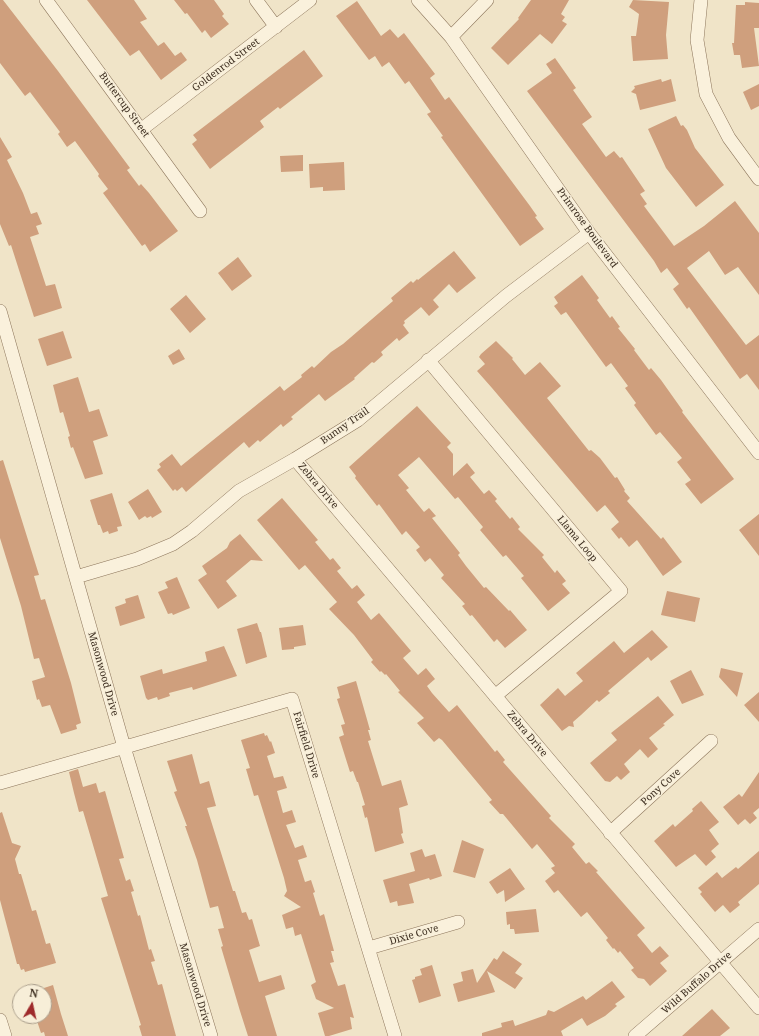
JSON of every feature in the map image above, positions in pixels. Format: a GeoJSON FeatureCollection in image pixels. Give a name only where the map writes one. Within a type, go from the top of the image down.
{"type":"FeatureCollection","features":[{"type":"Feature","properties":{"kind":"street","name":"Buttercup Street"},"geometry":{"type":"LineString","coordinates":[[46,0],[142,129],[200,211]]}},
{"type":"Feature","properties":{"kind":"street"},"geometry":{"type":"LineString","coordinates":[[256,0],[276,27]]}},
{"type":"Feature","properties":{"kind":"street","name":"Goldenrod Street"},"geometry":{"type":"LineString","coordinates":[[142,129],[310,0]]}},
{"type":"Feature","properties":{"kind":"street","name":"Primrose Boulevard"},"geometry":{"type":"LineString","coordinates":[[418,0],[451,38],[589,232],[758,450]]}},
{"type":"Feature","properties":{"kind":"street"},"geometry":{"type":"LineString","coordinates":[[451,38],[487,0]]}},
{"type":"Feature","properties":{"kind":"street"},"geometry":{"type":"LineString","coordinates":[[701,0],[697,40],[706,94],[729,138],[759,179]]}},
{"type":"Feature","properties":{"kind":"street","name":"Bunny Trail"},"geometry":{"type":"LineString","coordinates":[[76,577],[137,559],[173,544],[238,491],[295,459],[358,420],[506,296],[589,232]]}},
{"type":"Feature","properties":{"kind":"street","name":"Masonwood Drive"},"geometry":{"type":"LineString","coordinates":[[0,311],[124,746],[211,1036]]}},
{"type":"Feature","properties":{"kind":"street","name":"Llama Loop"},"geometry":{"type":"LineString","coordinates":[[428,360],[621,591],[495,696]]}},
{"type":"Feature","properties":{"kind":"street","name":"Zebra Drive"},"geometry":{"type":"LineString","coordinates":[[295,459],[759,1008]]}},
{"type":"Feature","properties":{"kind":"street","name":"Fairfield Drive"},"geometry":{"type":"LineString","coordinates":[[0,783],[124,746],[292,699],[395,1036]]}},
{"type":"Feature","properties":{"kind":"street","name":"Pony Cove"},"geometry":{"type":"LineString","coordinates":[[610,833],[711,741]]}},
{"type":"Feature","properties":{"kind":"street","name":"Dixie Cove"},"geometry":{"type":"LineString","coordinates":[[369,948],[458,922]]}},
{"type":"Feature","properties":{"kind":"street","name":"Wild Buffalo Drive"},"geometry":{"type":"LineString","coordinates":[[635,1036],[759,929]]}},
{"type":"Feature","properties":{"kind":"street"},"geometry":{"type":"LineString","coordinates":[[0,1020],[5,1036]]}},
{"type":"Feature","properties":{"kind":"building"},"geometry":{"type":"Polygon","coordinates":[[[0,0],[3,0],[58,71],[130,168],[127,170],[139,186],[141,184],[149,193],[178,231],[150,252],[145,244],[142,246],[103,193],[108,189],[75,141],[67,147],[58,134],[60,132],[30,92],[25,96],[0,63],[0,0]]]}},
{"type":"Feature","properties":{"kind":"building"},"geometry":{"type":"Polygon","coordinates":[[[87,0],[134,0],[147,19],[140,22],[158,46],[164,42],[175,56],[181,52],[187,60],[161,80],[139,50],[130,56],[87,0]]]}},
{"type":"Feature","properties":{"kind":"building"},"geometry":{"type":"Polygon","coordinates":[[[174,0],[214,0],[224,14],[222,16],[229,24],[211,38],[205,30],[202,33],[187,13],[185,14],[174,0]]]}},
{"type":"Feature","properties":{"kind":"building"},"geometry":{"type":"Polygon","coordinates":[[[531,0],[569,0],[561,14],[565,17],[562,21],[567,24],[552,44],[540,34],[508,65],[491,48],[519,19],[518,18],[531,0]]]}},
{"type":"Feature","properties":{"kind":"building"},"geometry":{"type":"Polygon","coordinates":[[[633,0],[669,2],[666,35],[668,59],[633,61],[631,36],[636,36],[639,14],[629,7],[633,0]]]}},
{"type":"Feature","properties":{"kind":"building"},"geometry":{"type":"Polygon","coordinates":[[[357,1],[381,36],[390,29],[398,38],[404,33],[435,74],[430,78],[445,100],[449,97],[530,206],[537,216],[535,217],[544,229],[520,246],[441,137],[443,136],[427,114],[431,112],[409,81],[405,84],[389,62],[382,67],[375,56],[369,60],[336,16],[357,1]]]}},
{"type":"Feature","properties":{"kind":"building"},"geometry":{"type":"Polygon","coordinates":[[[745,2],[759,3],[759,28],[754,28],[759,66],[742,68],[740,55],[734,55],[732,43],[734,43],[736,5],[745,5],[745,2]]]}},
{"type":"Feature","properties":{"kind":"building"},"geometry":{"type":"Polygon","coordinates":[[[304,50],[323,76],[280,109],[278,107],[260,121],[264,127],[210,169],[192,144],[197,140],[193,135],[304,50]]]}},
{"type":"Feature","properties":{"kind":"building"},"geometry":{"type":"Polygon","coordinates":[[[555,58],[576,88],[573,90],[592,117],[582,124],[606,157],[614,151],[620,158],[622,157],[645,191],[640,194],[647,204],[644,206],[674,246],[704,226],[735,201],[759,233],[759,295],[738,267],[725,275],[709,251],[687,268],[746,345],[759,335],[759,390],[747,374],[740,379],[689,307],[687,309],[673,289],[679,284],[667,268],[661,273],[654,261],[527,91],[552,73],[546,64],[555,58]]]}},
{"type":"Feature","properties":{"kind":"building"},"geometry":{"type":"Polygon","coordinates":[[[661,79],[662,82],[671,79],[676,101],[640,110],[636,94],[631,92],[635,88],[634,86],[661,79]]]}},
{"type":"Feature","properties":{"kind":"building"},"geometry":{"type":"Polygon","coordinates":[[[759,84],[759,106],[751,110],[743,92],[759,84]]]}},
{"type":"Feature","properties":{"kind":"building"},"geometry":{"type":"Polygon","coordinates":[[[676,116],[681,126],[683,125],[687,130],[695,148],[724,185],[696,207],[666,168],[648,129],[676,116]]]}},
{"type":"Feature","properties":{"kind":"building"},"geometry":{"type":"Polygon","coordinates":[[[0,137],[12,157],[7,160],[23,193],[31,214],[37,212],[42,224],[36,226],[39,234],[30,237],[46,286],[55,284],[62,308],[34,317],[11,245],[9,246],[0,224],[0,137]]]}},
{"type":"Feature","properties":{"kind":"building"},"geometry":{"type":"Polygon","coordinates":[[[303,155],[303,171],[281,172],[280,156],[303,155]]]}},
{"type":"Feature","properties":{"kind":"building"},"geometry":{"type":"Polygon","coordinates":[[[344,162],[345,190],[323,191],[323,187],[310,188],[309,164],[344,162]]]}},
{"type":"Feature","properties":{"kind":"building"},"geometry":{"type":"Polygon","coordinates":[[[454,251],[476,278],[457,293],[449,284],[433,300],[439,307],[429,316],[421,307],[404,321],[405,323],[403,325],[409,333],[399,341],[397,338],[381,352],[383,355],[374,363],[372,362],[354,378],[355,379],[325,401],[319,394],[291,417],[293,419],[283,427],[281,424],[260,442],[258,440],[249,448],[244,442],[186,492],[182,487],[177,491],[175,489],[173,491],[157,470],[161,467],[159,464],[172,454],[181,466],[280,386],[284,391],[302,377],[301,375],[312,366],[314,368],[331,352],[343,344],[393,301],[391,298],[411,281],[413,283],[417,279],[418,280],[454,251]]]}},
{"type":"Feature","properties":{"kind":"building"},"geometry":{"type":"Polygon","coordinates":[[[238,257],[252,276],[232,291],[218,273],[238,257]]]}},
{"type":"Feature","properties":{"kind":"building"},"geometry":{"type":"Polygon","coordinates":[[[582,275],[599,298],[597,300],[610,318],[612,316],[620,327],[618,328],[635,349],[634,350],[649,370],[651,368],[661,380],[683,411],[682,412],[734,479],[701,504],[685,484],[691,480],[677,462],[682,458],[660,432],[656,435],[634,405],[636,403],[625,388],[628,386],[611,363],[606,367],[566,312],[561,315],[554,306],[558,303],[554,297],[582,275]]]}},
{"type":"Feature","properties":{"kind":"building"},"geometry":{"type":"Polygon","coordinates":[[[186,295],[206,319],[190,333],[170,309],[186,295]]]}},
{"type":"Feature","properties":{"kind":"building"},"geometry":{"type":"Polygon","coordinates":[[[63,331],[72,358],[47,366],[38,339],[63,331]]]}},
{"type":"Feature","properties":{"kind":"building"},"geometry":{"type":"Polygon","coordinates":[[[496,341],[513,358],[512,359],[525,375],[540,362],[561,386],[547,398],[589,451],[591,450],[600,458],[615,478],[617,477],[625,490],[624,491],[630,498],[627,501],[661,539],[663,537],[682,562],[663,576],[637,540],[629,547],[621,537],[619,539],[611,529],[619,522],[605,505],[597,512],[477,371],[485,364],[479,357],[496,341]]]}},
{"type":"Feature","properties":{"kind":"building"},"geometry":{"type":"Polygon","coordinates":[[[179,349],[185,359],[173,365],[168,356],[179,349]]]}},
{"type":"Feature","properties":{"kind":"building"},"geometry":{"type":"Polygon","coordinates":[[[78,377],[89,412],[99,409],[108,436],[93,441],[103,474],[85,479],[73,447],[71,448],[68,437],[70,436],[63,412],[60,413],[53,385],[78,377]]]}},
{"type":"Feature","properties":{"kind":"building"},"geometry":{"type":"Polygon","coordinates":[[[417,406],[451,443],[447,447],[453,454],[453,476],[467,463],[475,473],[470,477],[484,494],[489,490],[497,499],[495,501],[510,519],[512,517],[520,527],[518,529],[544,555],[542,557],[555,573],[557,570],[566,581],[562,584],[570,593],[548,611],[521,578],[524,576],[506,555],[503,557],[480,530],[483,527],[458,497],[455,499],[419,457],[398,475],[409,488],[406,490],[424,512],[429,508],[436,516],[432,518],[460,553],[458,555],[484,588],[486,587],[509,611],[510,610],[527,630],[505,648],[497,639],[494,642],[472,615],[470,616],[462,606],[465,604],[441,578],[444,575],[430,558],[425,562],[416,550],[420,547],[406,531],[402,535],[379,504],[377,506],[355,478],[356,476],[349,467],[417,406]]]}},
{"type":"Feature","properties":{"kind":"building"},"geometry":{"type":"Polygon","coordinates":[[[3,460],[39,575],[34,576],[41,600],[45,599],[71,683],[81,723],[76,725],[77,729],[61,734],[50,705],[42,707],[39,699],[37,700],[32,681],[45,677],[39,658],[34,659],[21,606],[0,538],[0,461],[3,460]]]}},
{"type":"Feature","properties":{"kind":"building"},"geometry":{"type":"Polygon","coordinates":[[[148,489],[162,512],[152,518],[151,516],[147,518],[145,516],[139,520],[128,502],[148,489]]]}},
{"type":"Feature","properties":{"kind":"building"},"geometry":{"type":"Polygon","coordinates":[[[112,493],[122,526],[117,527],[118,531],[109,534],[108,531],[103,533],[100,525],[98,525],[90,500],[112,493]]]}},
{"type":"Feature","properties":{"kind":"building"},"geometry":{"type":"Polygon","coordinates":[[[282,498],[318,540],[315,542],[330,560],[333,558],[341,568],[337,571],[352,589],[357,585],[365,595],[357,602],[371,620],[379,613],[411,651],[403,658],[418,675],[426,668],[435,679],[427,686],[432,693],[449,712],[457,705],[495,752],[497,750],[505,760],[503,762],[551,816],[549,818],[575,844],[572,847],[586,864],[589,862],[598,871],[596,872],[645,928],[637,935],[652,953],[660,946],[669,956],[660,963],[667,971],[650,986],[644,979],[638,978],[631,970],[634,968],[620,951],[618,953],[614,948],[613,949],[606,940],[608,938],[587,912],[581,917],[558,890],[554,893],[545,881],[555,873],[551,868],[555,866],[537,844],[532,849],[503,814],[500,814],[489,802],[492,800],[442,740],[439,738],[434,742],[417,723],[424,718],[398,692],[400,691],[386,674],[385,675],[381,671],[380,672],[371,662],[373,660],[354,635],[329,609],[337,602],[305,565],[299,570],[257,520],[282,498]]]}},
{"type":"Feature","properties":{"kind":"building"},"geometry":{"type":"Polygon","coordinates":[[[759,514],[759,556],[739,530],[759,514]]]}},
{"type":"Feature","properties":{"kind":"building"},"geometry":{"type":"Polygon","coordinates":[[[240,534],[263,561],[251,560],[226,581],[237,596],[218,609],[198,580],[207,574],[202,566],[227,548],[230,542],[240,534]]]}},
{"type":"Feature","properties":{"kind":"building"},"geometry":{"type":"Polygon","coordinates":[[[177,577],[190,608],[173,615],[172,613],[168,614],[158,592],[168,588],[165,582],[177,577]]]}},
{"type":"Feature","properties":{"kind":"building"},"geometry":{"type":"Polygon","coordinates":[[[667,591],[700,598],[695,622],[661,615],[667,591]]]}},
{"type":"Feature","properties":{"kind":"building"},"geometry":{"type":"Polygon","coordinates":[[[138,595],[145,618],[120,626],[115,607],[126,603],[125,599],[138,595]]]}},
{"type":"Feature","properties":{"kind":"building"},"geometry":{"type":"Polygon","coordinates":[[[257,623],[261,632],[267,657],[246,664],[237,629],[257,623]]]}},
{"type":"Feature","properties":{"kind":"building"},"geometry":{"type":"Polygon","coordinates":[[[303,625],[306,645],[294,647],[294,649],[282,650],[279,628],[303,625]]]}},
{"type":"Feature","properties":{"kind":"building"},"geometry":{"type":"Polygon","coordinates":[[[652,630],[668,647],[651,661],[648,657],[608,691],[610,693],[599,702],[597,700],[573,722],[574,727],[569,726],[562,731],[540,705],[558,688],[565,696],[583,681],[576,673],[614,641],[624,653],[652,630]]]}},
{"type":"Feature","properties":{"kind":"building"},"geometry":{"type":"Polygon","coordinates":[[[224,646],[237,676],[193,690],[192,687],[169,693],[170,696],[158,700],[157,697],[148,700],[146,698],[140,676],[162,669],[163,674],[207,661],[205,652],[224,646]]]}},
{"type":"Feature","properties":{"kind":"building"},"geometry":{"type":"Polygon","coordinates":[[[721,668],[743,673],[737,697],[719,677],[721,668]]]}},
{"type":"Feature","properties":{"kind":"building"},"geometry":{"type":"Polygon","coordinates":[[[691,670],[704,695],[682,704],[670,681],[691,670]]]}},
{"type":"Feature","properties":{"kind":"building"},"geometry":{"type":"Polygon","coordinates":[[[356,681],[370,730],[368,730],[371,740],[368,741],[382,786],[401,780],[408,805],[399,808],[403,833],[401,834],[404,843],[375,852],[367,817],[365,818],[362,806],[365,805],[358,782],[353,771],[350,772],[339,737],[344,735],[341,725],[345,724],[337,699],[340,698],[337,687],[356,681]]]}},
{"type":"Feature","properties":{"kind":"building"},"geometry":{"type":"Polygon","coordinates":[[[759,692],[759,722],[744,705],[759,692]]]}},
{"type":"Feature","properties":{"kind":"building"},"geometry":{"type":"Polygon","coordinates":[[[658,696],[674,715],[663,724],[665,725],[649,738],[658,749],[648,758],[640,749],[624,764],[630,772],[621,780],[617,776],[610,782],[605,781],[590,763],[617,740],[611,733],[658,696]]]}},
{"type":"Feature","properties":{"kind":"building"},"geometry":{"type":"Polygon","coordinates":[[[264,733],[265,736],[267,735],[270,742],[271,741],[275,753],[267,756],[274,778],[283,776],[287,788],[277,791],[283,813],[292,810],[296,822],[286,825],[295,848],[303,845],[307,857],[298,860],[305,882],[311,880],[315,892],[313,893],[320,916],[324,914],[334,951],[331,951],[334,962],[330,963],[338,986],[345,984],[354,1018],[350,1017],[352,1029],[329,1036],[325,1036],[318,1013],[334,1008],[316,999],[311,985],[316,982],[301,934],[295,936],[293,927],[286,929],[282,915],[301,907],[284,896],[287,891],[284,878],[258,795],[254,796],[246,769],[250,768],[241,740],[264,733]]]}},
{"type":"Feature","properties":{"kind":"building"},"geometry":{"type":"Polygon","coordinates":[[[192,754],[200,784],[209,781],[216,806],[207,808],[233,891],[235,891],[242,913],[246,912],[249,920],[252,919],[260,946],[249,950],[259,982],[281,975],[285,989],[265,996],[277,1036],[248,1036],[240,1011],[221,947],[223,946],[218,929],[224,928],[218,906],[210,908],[197,860],[185,826],[187,826],[174,792],[177,791],[167,761],[192,754]]]}},
{"type":"Feature","properties":{"kind":"building"},"geometry":{"type":"Polygon","coordinates":[[[78,769],[83,787],[96,783],[99,793],[105,791],[124,858],[119,859],[126,881],[130,879],[134,891],[131,892],[138,916],[140,915],[149,950],[151,949],[155,961],[151,962],[158,985],[162,984],[176,1036],[142,1036],[139,1026],[141,1025],[101,898],[108,896],[83,811],[79,812],[74,793],[69,772],[78,769]]]}},
{"type":"Feature","properties":{"kind":"building"},"geometry":{"type":"Polygon","coordinates":[[[759,772],[759,808],[753,813],[757,818],[750,824],[745,819],[738,825],[723,807],[739,794],[742,797],[759,772]]]}},
{"type":"Feature","properties":{"kind":"building"},"geometry":{"type":"Polygon","coordinates":[[[701,801],[719,822],[709,830],[719,844],[711,851],[716,857],[706,866],[695,854],[676,867],[654,841],[673,824],[675,827],[693,811],[692,809],[701,801]]]}},
{"type":"Feature","properties":{"kind":"building"},"geometry":{"type":"Polygon","coordinates":[[[2,812],[12,843],[21,846],[15,859],[19,874],[21,874],[32,911],[36,910],[46,944],[50,943],[56,963],[25,972],[24,969],[21,970],[19,964],[17,964],[0,900],[0,813],[2,812]]]}},
{"type":"Feature","properties":{"kind":"building"},"geometry":{"type":"Polygon","coordinates":[[[462,840],[484,849],[475,878],[453,872],[462,840]]]}},
{"type":"Feature","properties":{"kind":"building"},"geometry":{"type":"Polygon","coordinates":[[[422,849],[425,857],[435,854],[442,876],[409,884],[414,903],[398,906],[397,901],[390,903],[383,880],[415,871],[410,853],[422,849]]]}},
{"type":"Feature","properties":{"kind":"building"},"geometry":{"type":"Polygon","coordinates":[[[759,851],[759,884],[738,902],[740,905],[730,913],[723,905],[715,912],[700,894],[702,892],[698,888],[717,872],[722,878],[736,867],[738,869],[759,851]]]}},
{"type":"Feature","properties":{"kind":"building"},"geometry":{"type":"Polygon","coordinates":[[[510,868],[525,889],[505,902],[504,890],[497,894],[489,882],[510,868]]]}},
{"type":"Feature","properties":{"kind":"building"},"geometry":{"type":"Polygon","coordinates":[[[536,909],[539,932],[515,934],[514,929],[510,929],[510,924],[507,925],[506,912],[536,909]]]}},
{"type":"Feature","properties":{"kind":"building"},"geometry":{"type":"Polygon","coordinates":[[[503,951],[522,964],[515,973],[523,978],[515,989],[487,971],[495,992],[458,1002],[453,984],[463,981],[461,972],[473,969],[477,983],[494,958],[497,960],[503,951]]]}},
{"type":"Feature","properties":{"kind":"building"},"geometry":{"type":"Polygon","coordinates":[[[432,965],[441,996],[419,1003],[412,980],[415,979],[415,977],[422,975],[420,969],[432,965]]]}},
{"type":"Feature","properties":{"kind":"building"},"geometry":{"type":"Polygon","coordinates":[[[612,981],[625,997],[615,1004],[617,1006],[605,1016],[587,1026],[582,1018],[561,1031],[563,1036],[482,1036],[482,1033],[502,1027],[501,1023],[513,1020],[515,1026],[546,1015],[548,1010],[554,1012],[583,996],[586,1000],[612,981]]]}},
{"type":"Feature","properties":{"kind":"building"},"geometry":{"type":"Polygon","coordinates":[[[52,985],[68,1036],[45,1036],[44,1032],[41,1033],[38,1024],[52,1024],[52,985]]]}},
{"type":"Feature","properties":{"kind":"building"},"geometry":{"type":"Polygon","coordinates":[[[712,1009],[730,1028],[720,1036],[682,1036],[712,1009]]]}}]}
